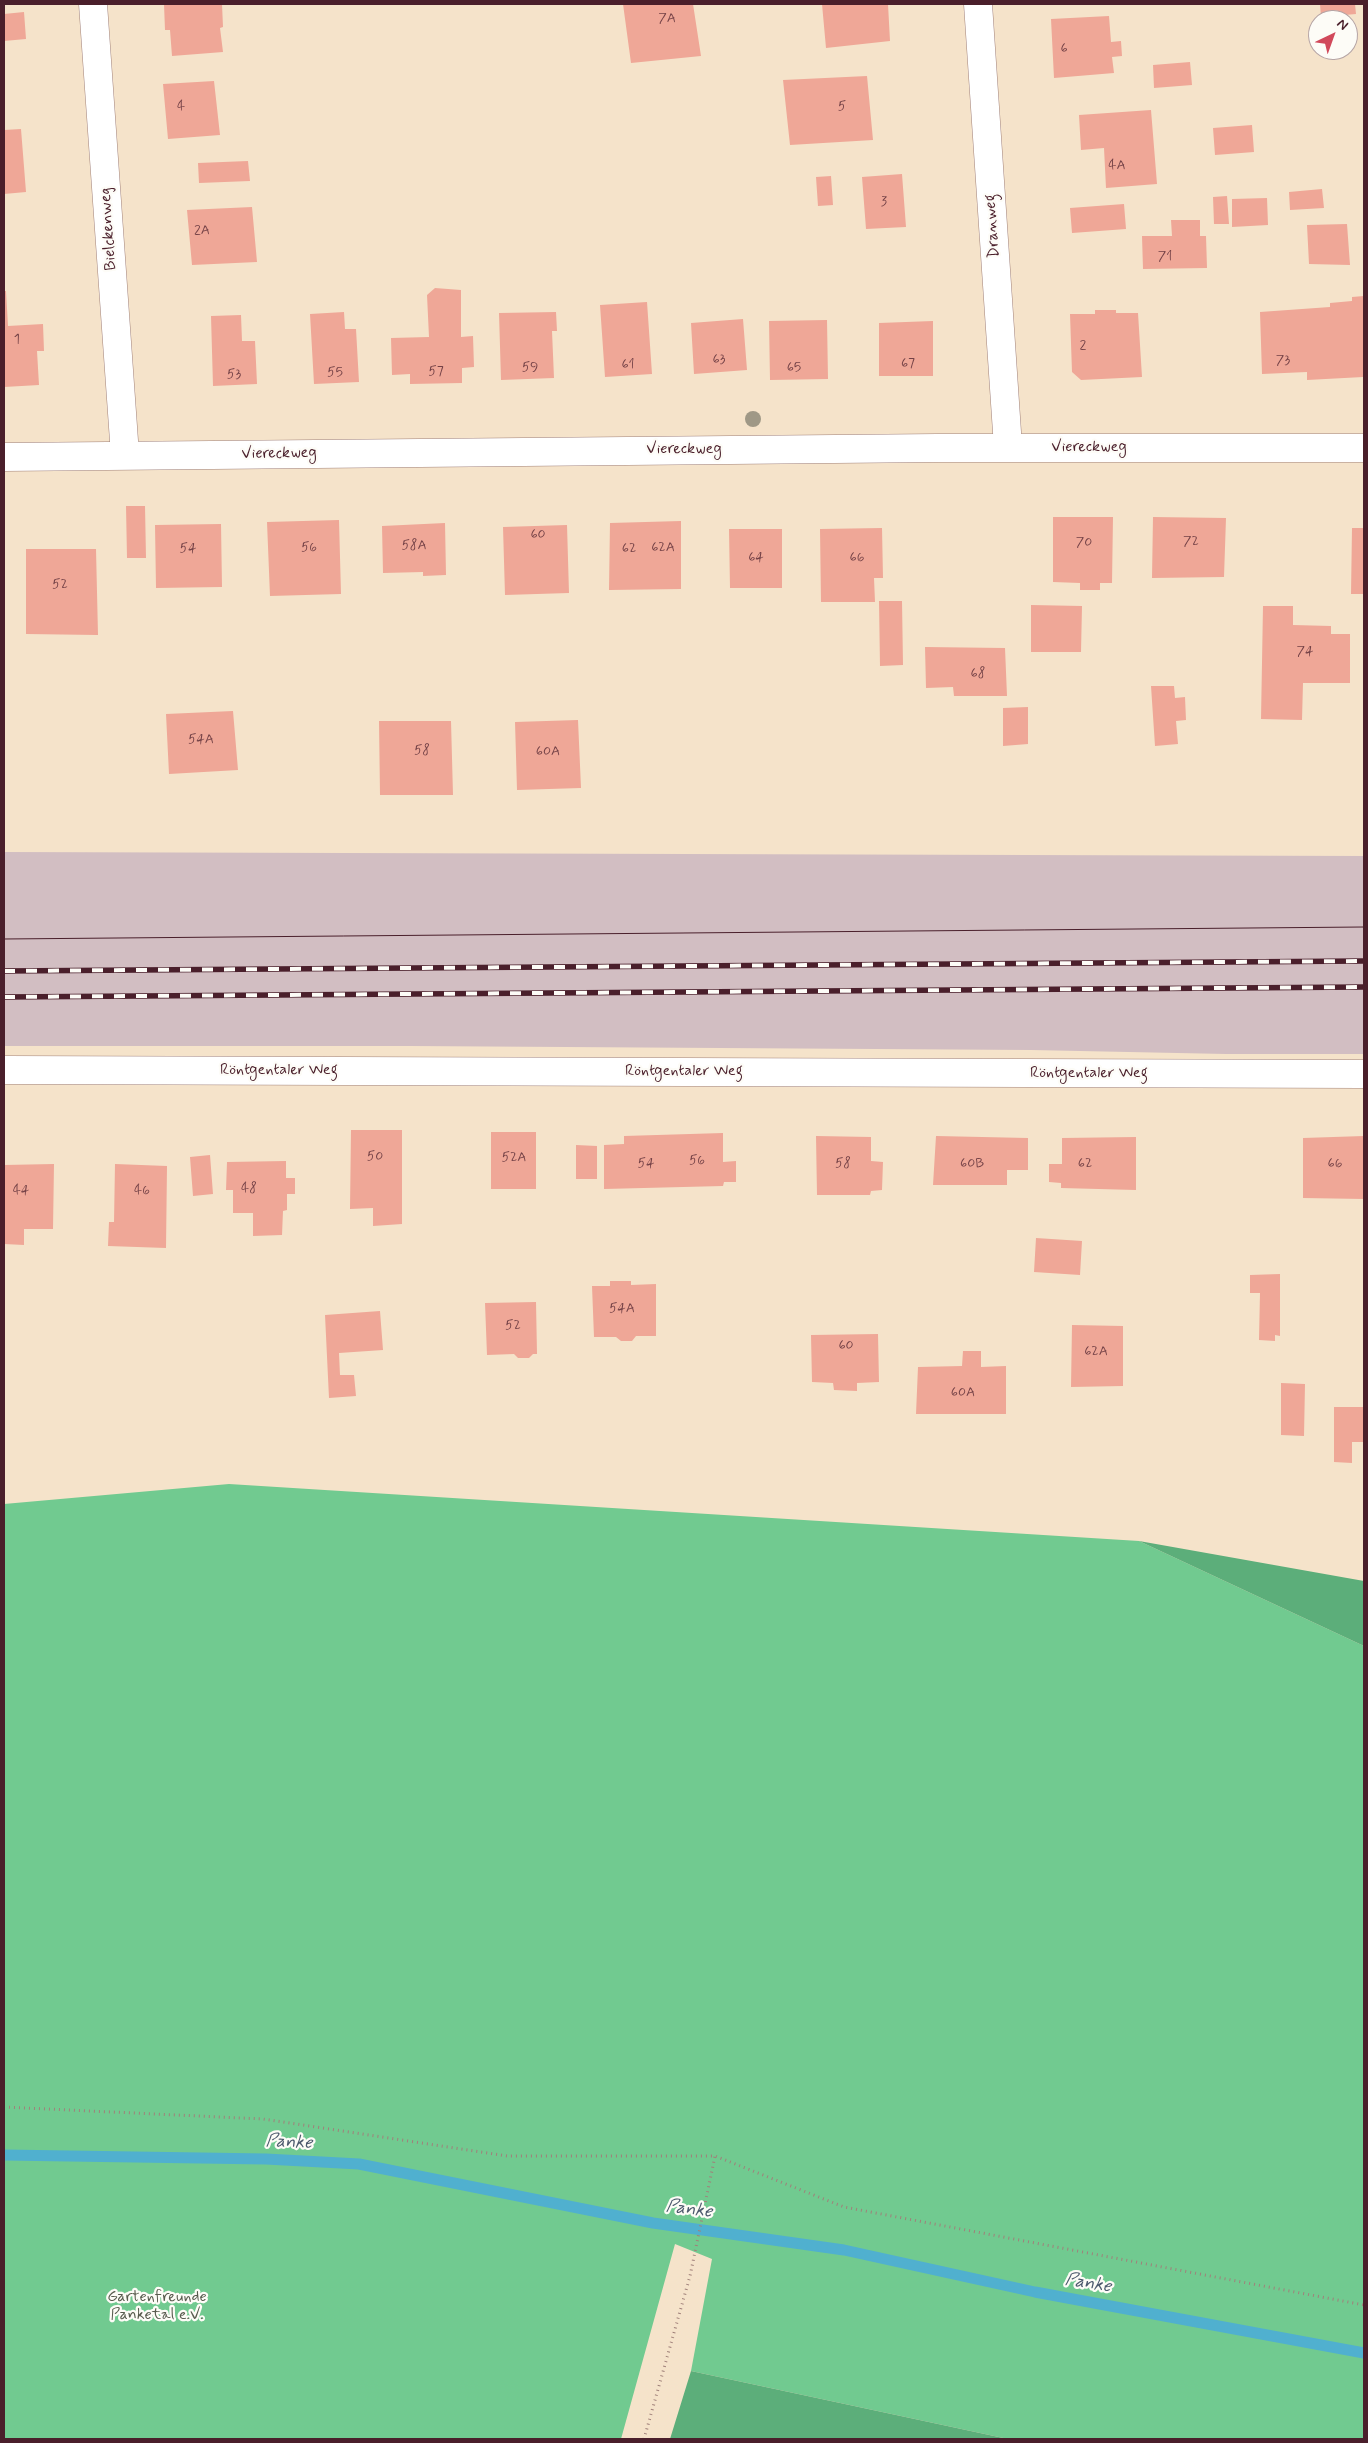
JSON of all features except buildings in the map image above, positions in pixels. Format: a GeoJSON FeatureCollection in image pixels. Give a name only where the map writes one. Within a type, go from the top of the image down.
{"type":"FeatureCollection","features":[{"type":"Feature","properties":{"kind":"street","name":"Bielckenweg"},"geometry":{"type":"LineString","coordinates":[[93,4],[124,455]]}},
{"type":"Feature","properties":{"kind":"street","name":"Dranweg"},"geometry":{"type":"LineString","coordinates":[[978,4],[1008,448]]}},
{"type":"Feature","properties":{"kind":"street","name":"Viereckweg"},"geometry":{"type":"LineString","coordinates":[[4,457],[1008,448],[1364,448]]}},
{"type":"Feature","properties":{"kind":"street","name":"Röntgentaler Weg"},"geometry":{"type":"LineString","coordinates":[[4,1070],[1364,1074]]}},
{"type":"Feature","properties":{"kind":"path"},"geometry":{"type":"LineString","coordinates":[[4,2107],[263,2119],[507,2156],[715,2156],[844,2207],[1364,2305]]}},
{"type":"Feature","properties":{"kind":"path"},"geometry":{"type":"LineString","coordinates":[[644,2439],[690,2276],[715,2156]]}},
{"type":"Feature","properties":{"kind":"shaded area"},"geometry":{"type":"Polygon","coordinates":[[[4,852],[1364,856],[1364,1054],[411,1046],[4,1046],[4,852]]]}},
{"type":"Feature","properties":{"kind":"green space","name":"Gartenfreunde Panketal e.V."},"geometry":{"type":"Polygon","coordinates":[[[229,1484],[1139,1541],[1364,1646],[1364,2439],[1008,2439],[691,2371],[712,2259],[675,2244],[621,2439],[4,2439],[4,1504],[229,1484]]]}},
{"type":"Feature","properties":{"kind":"green space"},"geometry":{"type":"Polygon","coordinates":[[[1139,1541],[1364,1581],[1364,1646],[1139,1541]]]}},
{"type":"Feature","properties":{"kind":"green space"},"geometry":{"type":"Polygon","coordinates":[[[691,2371],[1008,2439],[670,2439],[691,2371]]]}},
{"type":"Feature","properties":{"kind":"waterway","name":"Panke"},"geometry":{"type":"LineString","coordinates":[[4,2155],[266,2159],[359,2164],[653,2223],[844,2250],[1035,2292],[1364,2353]]}},
{"type":"Feature","properties":{"kind":"tram line"},"geometry":{"type":"LineString","coordinates":[[4,939],[1364,927]]}},
{"type":"Feature","properties":{"kind":"railway"},"geometry":{"type":"LineString","coordinates":[[4,971],[1364,961]]}},
{"type":"Feature","properties":{"kind":"railway"},"geometry":{"type":"LineString","coordinates":[[4,997],[1364,987]]}}]}
